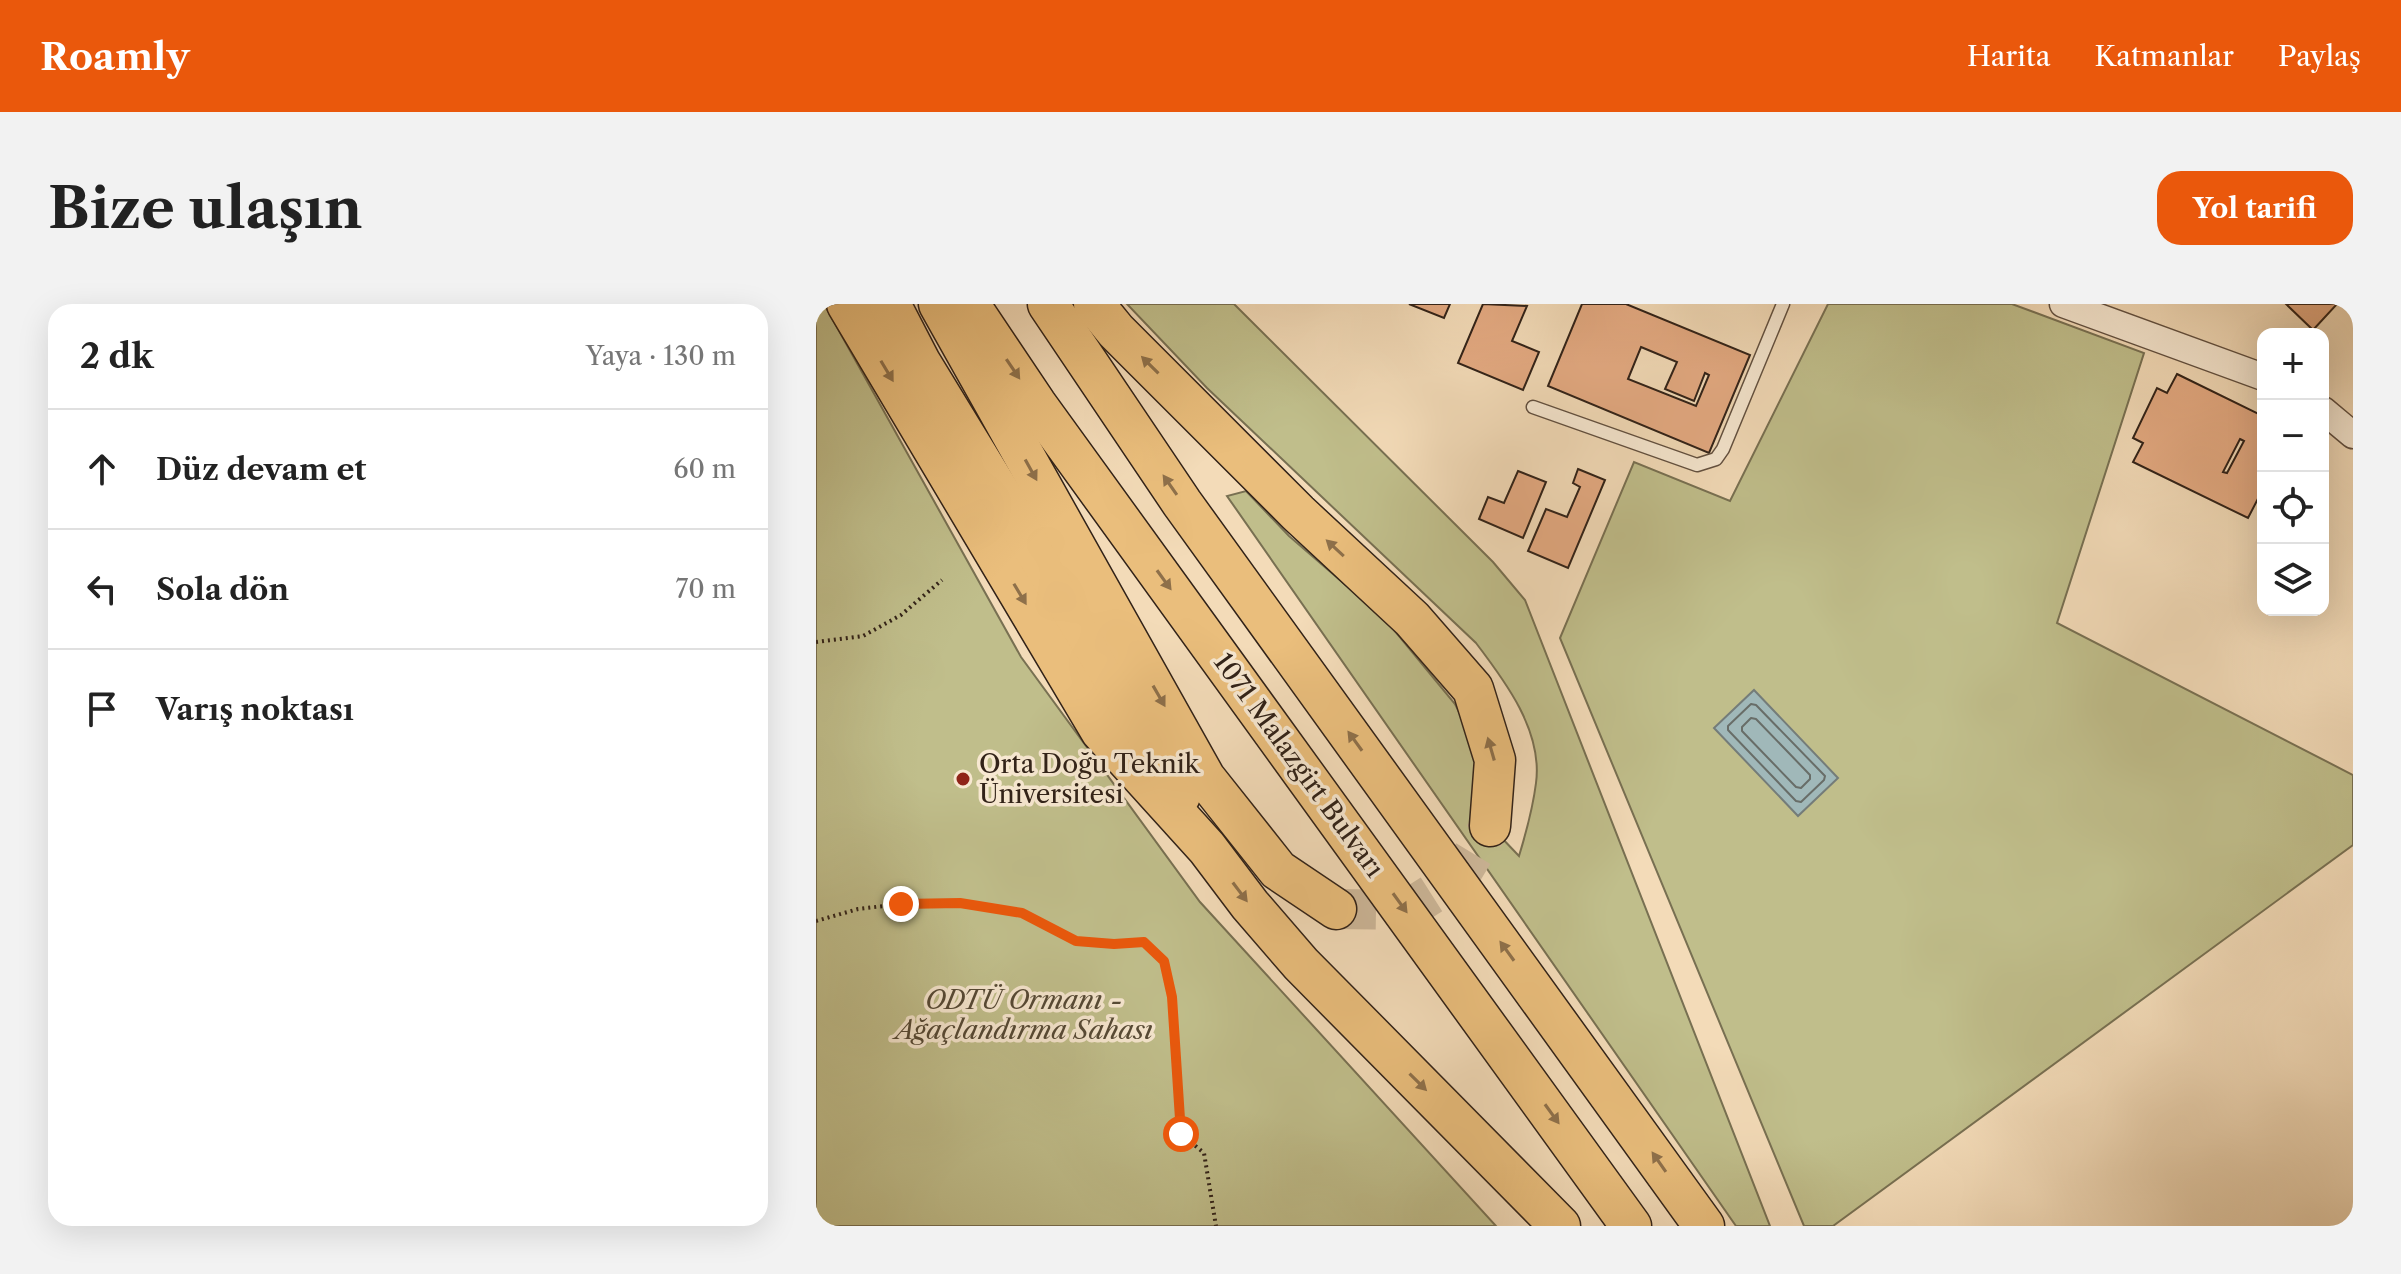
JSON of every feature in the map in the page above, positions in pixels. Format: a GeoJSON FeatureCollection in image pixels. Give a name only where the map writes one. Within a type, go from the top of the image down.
{"type":"FeatureCollection","features":[{"type":"Feature","properties":{"kind":"main road"},"geometry":{"type":"LineString","coordinates":[[847,304],[1101,731],[1207,848],[1250,905],[1301,964],[1560,1226]]}},
{"type":"Feature","properties":{"kind":"main road"},"geometry":{"type":"LineString","coordinates":[[890,304],[920,362],[1145,730],[1207,848]]}},
{"type":"Feature","properties":{"kind":"main road"},"geometry":{"type":"LineString","coordinates":[[939,304],[1205,778],[1278,870],[1336,909]]}},
{"type":"Feature","properties":{"kind":"main road","name":"1071 Malazgirt Bulvarı"},"geometry":{"type":"LineString","coordinates":[[969,304],[1036,404],[1631,1226]]}},
{"type":"Feature","properties":{"kind":"main road"},"geometry":{"type":"LineString","coordinates":[[1048,304],[1182,503],[1704,1226]]}},
{"type":"Feature","properties":{"kind":"main road"},"geometry":{"type":"LineString","coordinates":[[1094,304],[1116,331],[1287,502],[1412,619],[1473,689],[1495,760],[1490,826]]}},
{"type":"Feature","properties":{"kind":"street"},"geometry":{"type":"LineString","coordinates":[[2063,304],[2107,312],[2257,374]]}},
{"type":"Feature","properties":{"kind":"street"},"geometry":{"type":"LineString","coordinates":[[2329,415],[2353,435]]}},
{"type":"Feature","properties":{"kind":"lane"},"geometry":{"type":"LineString","coordinates":[[1533,407],[1697,465],[1710,462],[1723,449],[1783,304]]}},
{"type":"Feature","properties":{"kind":"path"},"geometry":{"type":"LineString","coordinates":[[816,642],[863,636],[901,615],[942,580]]}},
{"type":"Feature","properties":{"kind":"path"},"geometry":{"type":"LineString","coordinates":[[816,921],[858,909],[901,904],[960,903],[1022,913],[1076,941],[1114,944],[1144,942],[1164,961],[1172,997],[1181,1134],[1204,1153],[1216,1226]]}},
{"type":"Feature","properties":{"kind":"green space","name":"ODTÜ Ormanı - Ağaçlandırma Sahası"},"geometry":{"type":"Polygon","coordinates":[[[816,304],[824,304],[1021,657],[1200,902],[1496,1226],[816,1226],[816,304]]]}},
{"type":"Feature","properties":{"kind":"green space"},"geometry":{"type":"Polygon","coordinates":[[[1127,304],[1234,304],[1493,562],[1525,600],[1770,1226],[1736,1226],[1227,496],[1246,491],[1289,536],[1385,619],[1455,704],[1471,736],[1478,766],[1477,812],[1519,856],[1533,801],[1537,764],[1528,726],[1499,674],[1476,643],[1207,388],[1127,304]]]}},
{"type":"Feature","properties":{"kind":"green space"},"geometry":{"type":"Polygon","coordinates":[[[1828,304],[2012,304],[2144,353],[2057,623],[2353,775],[2353,845],[1833,1226],[1804,1226],[1560,638],[1634,462],[1730,501],[1828,304]]]}},
{"type":"Feature","properties":{"kind":"water"},"geometry":{"type":"Polygon","coordinates":[[[1754,690],[1838,778],[1798,816],[1714,728],[1754,690]]]}},
{"type":"Feature","properties":{"kind":"building"},"geometry":{"type":"Polygon","coordinates":[[[1409,304],[1450,304],[1444,318],[1409,304]]]}},
{"type":"Feature","properties":{"kind":"building"},"geometry":{"type":"Polygon","coordinates":[[[1483,304],[1527,306],[1512,341],[1539,352],[1523,390],[1458,363],[1483,304]]]}},
{"type":"Feature","properties":{"kind":"building"},"geometry":{"type":"Polygon","coordinates":[[[1582,304],[1626,304],[1750,355],[1709,453],[1548,386],[1582,304]],[[1641,347],[1628,379],[1696,406],[1709,375],[1705,373],[1694,401],[1665,389],[1677,362],[1641,347]]]}},
{"type":"Feature","properties":{"kind":"building"},"geometry":{"type":"Polygon","coordinates":[[[2286,304],[2337,304],[2315,328],[2311,328],[2286,304]]]}},
{"type":"Feature","properties":{"kind":"building"},"geometry":{"type":"Polygon","coordinates":[[[2177,374],[2257,413],[2257,501],[2248,518],[2133,462],[2143,443],[2133,438],[2157,388],[2167,393],[2177,374]],[[2240,439],[2223,472],[2227,473],[2244,441],[2240,439]]]}},
{"type":"Feature","properties":{"kind":"building"},"geometry":{"type":"Polygon","coordinates":[[[1578,469],[1605,480],[1568,568],[1528,551],[1546,509],[1567,517],[1580,487],[1573,483],[1578,469]]]}},
{"type":"Feature","properties":{"kind":"building"},"geometry":{"type":"Polygon","coordinates":[[[1518,471],[1546,482],[1523,538],[1479,519],[1488,497],[1504,503],[1518,471]]]}},
{"type":"Feature","properties":{"kind":"tunnel"},"geometry":{"type":"LineString","coordinates":[[1336,909],[1407,910],[1459,877],[1490,826]]}},
{"type":"Feature","properties":{"kind":"place","name":"Orta Doğu Teknik Üniversitesi"},"geometry":{"type":"Point","coordinates":[963,779]}},
{"type":"Feature","properties":{"kind":"route"},"geometry":{"type":"LineString","coordinates":[[901,904],[960,903],[1022,913],[1076,941],[1114,944],[1144,942],[1164,961],[1172,997],[1181,1134]]}}]}
